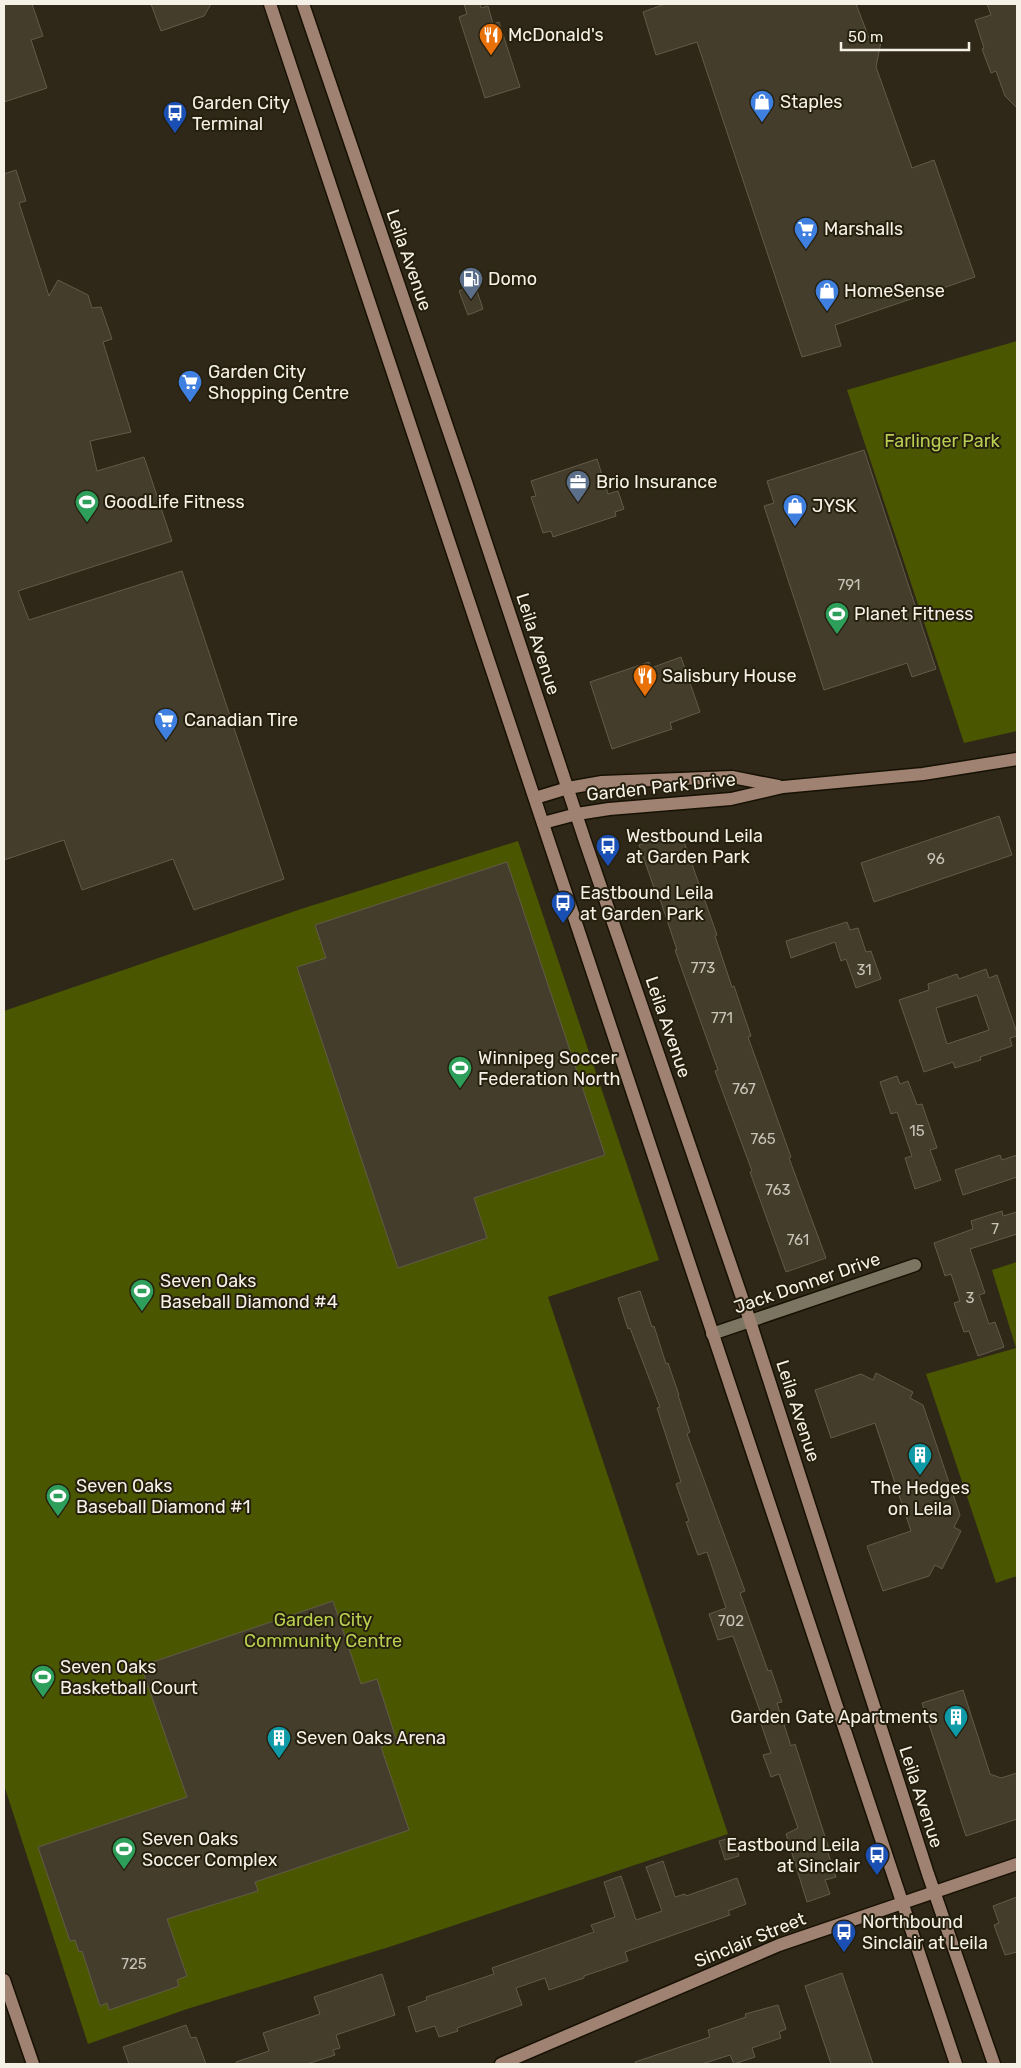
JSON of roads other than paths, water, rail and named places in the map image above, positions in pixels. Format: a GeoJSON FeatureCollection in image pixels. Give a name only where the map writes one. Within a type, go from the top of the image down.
{"type":"FeatureCollection","features":[{"type":"Feature","properties":{"kind":"main road"},"geometry":{"type":"LineString","coordinates":[[270,4],[956,2064]]}},
{"type":"Feature","properties":{"kind":"main road","name":"Leila Avenue"},"geometry":{"type":"LineString","coordinates":[[302,4],[466,482],[576,814],[750,1320],[934,1892],[994,2064]]}},
{"type":"Feature","properties":{"kind":"main road","name":"Garden Park Drive"},"geometry":{"type":"LineString","coordinates":[[543,823],[576,814],[609,809],[731,799],[783,787],[923,774],[1017,759]]}},
{"type":"Feature","properties":{"kind":"main road","name":"Garden Park Drive"},"geometry":{"type":"LineString","coordinates":[[535,798],[568,788],[602,782],[732,777],[783,787]]}},
{"type":"Feature","properties":{"kind":"main road","name":"Sinclair Street"},"geometry":{"type":"LineString","coordinates":[[501,2064],[779,1945],[1017,1864]]}},
{"type":"Feature","properties":{"kind":"main road"},"geometry":{"type":"LineString","coordinates":[[4,1980],[32,2064]]}},
{"type":"Feature","properties":{"kind":"street","name":"Jack Donner Drive"},"geometry":{"type":"LineString","coordinates":[[712,1334],[915,1265]]}},
{"type":"Feature","properties":{"kind":"place","name":"McDonald's"},"geometry":{"type":"Point","coordinates":[491,56]}},
{"type":"Feature","properties":{"kind":"place","name":"Staples"},"geometry":{"type":"Point","coordinates":[762,123]}},
{"type":"Feature","properties":{"kind":"place","name":"Garden City Terminal"},"geometry":{"type":"Point","coordinates":[175,134]}},
{"type":"Feature","properties":{"kind":"place","name":"Marshalls"},"geometry":{"type":"Point","coordinates":[806,250]}},
{"type":"Feature","properties":{"kind":"place","name":"Domo"},"geometry":{"type":"Point","coordinates":[471,300]}},
{"type":"Feature","properties":{"kind":"place","name":"HomeSense"},"geometry":{"type":"Point","coordinates":[827,312]}},
{"type":"Feature","properties":{"kind":"place","name":"Garden City Shopping Centre"},"geometry":{"type":"Point","coordinates":[190,403]}},
{"type":"Feature","properties":{"kind":"place","name":"Brio Insurance"},"geometry":{"type":"Point","coordinates":[578,503]}},
{"type":"Feature","properties":{"kind":"place","name":"GoodLife Fitness"},"geometry":{"type":"Point","coordinates":[87,523]}},
{"type":"Feature","properties":{"kind":"place","name":"JYSK"},"geometry":{"type":"Point","coordinates":[795,527]}},
{"type":"Feature","properties":{"kind":"place","name":"Planet Fitness"},"geometry":{"type":"Point","coordinates":[837,635]}},
{"type":"Feature","properties":{"kind":"place","name":"Salisbury House"},"geometry":{"type":"Point","coordinates":[645,697]}},
{"type":"Feature","properties":{"kind":"place","name":"Canadian Tire"},"geometry":{"type":"Point","coordinates":[166,741]}},
{"type":"Feature","properties":{"kind":"place","name":"Westbound Leila at Garden Park"},"geometry":{"type":"Point","coordinates":[608,867]}},
{"type":"Feature","properties":{"kind":"place","name":"Eastbound Leila at Garden Park"},"geometry":{"type":"Point","coordinates":[563,924]}},
{"type":"Feature","properties":{"kind":"place","name":"Winnipeg Soccer Federation North"},"geometry":{"type":"Point","coordinates":[460,1089]}},
{"type":"Feature","properties":{"kind":"place","name":"Seven Oaks Baseball Diamond #4"},"geometry":{"type":"Point","coordinates":[142,1312]}},
{"type":"Feature","properties":{"kind":"place","name":"The Hedges on Leila"},"geometry":{"type":"Point","coordinates":[920,1476]}},
{"type":"Feature","properties":{"kind":"place","name":"Seven Oaks Baseball Diamond #1"},"geometry":{"type":"Point","coordinates":[58,1517]}},
{"type":"Feature","properties":{"kind":"place","name":"Seven Oaks Basketball Court"},"geometry":{"type":"Point","coordinates":[43,1698]}},
{"type":"Feature","properties":{"kind":"place","name":"Garden Gate Apartments"},"geometry":{"type":"Point","coordinates":[956,1738]}},
{"type":"Feature","properties":{"kind":"place","name":"Seven Oaks Arena"},"geometry":{"type":"Point","coordinates":[279,1759]}},
{"type":"Feature","properties":{"kind":"place","name":"Seven Oaks Soccer Complex"},"geometry":{"type":"Point","coordinates":[124,1870]}},
{"type":"Feature","properties":{"kind":"place","name":"Eastbound Leila at Sinclair"},"geometry":{"type":"Point","coordinates":[877,1876]}},
{"type":"Feature","properties":{"kind":"place","name":"Northbound Sinclair at Leila"},"geometry":{"type":"Point","coordinates":[844,1953]}},
{"type":"Feature","properties":{"kind":"park label","name":"Farlinger Park"},"geometry":{"type":"Point","coordinates":[942,441]}},
{"type":"Feature","properties":{"kind":"park label","name":"Garden City Community Centre"},"geometry":{"type":"Point","coordinates":[323,1630]}}]}
